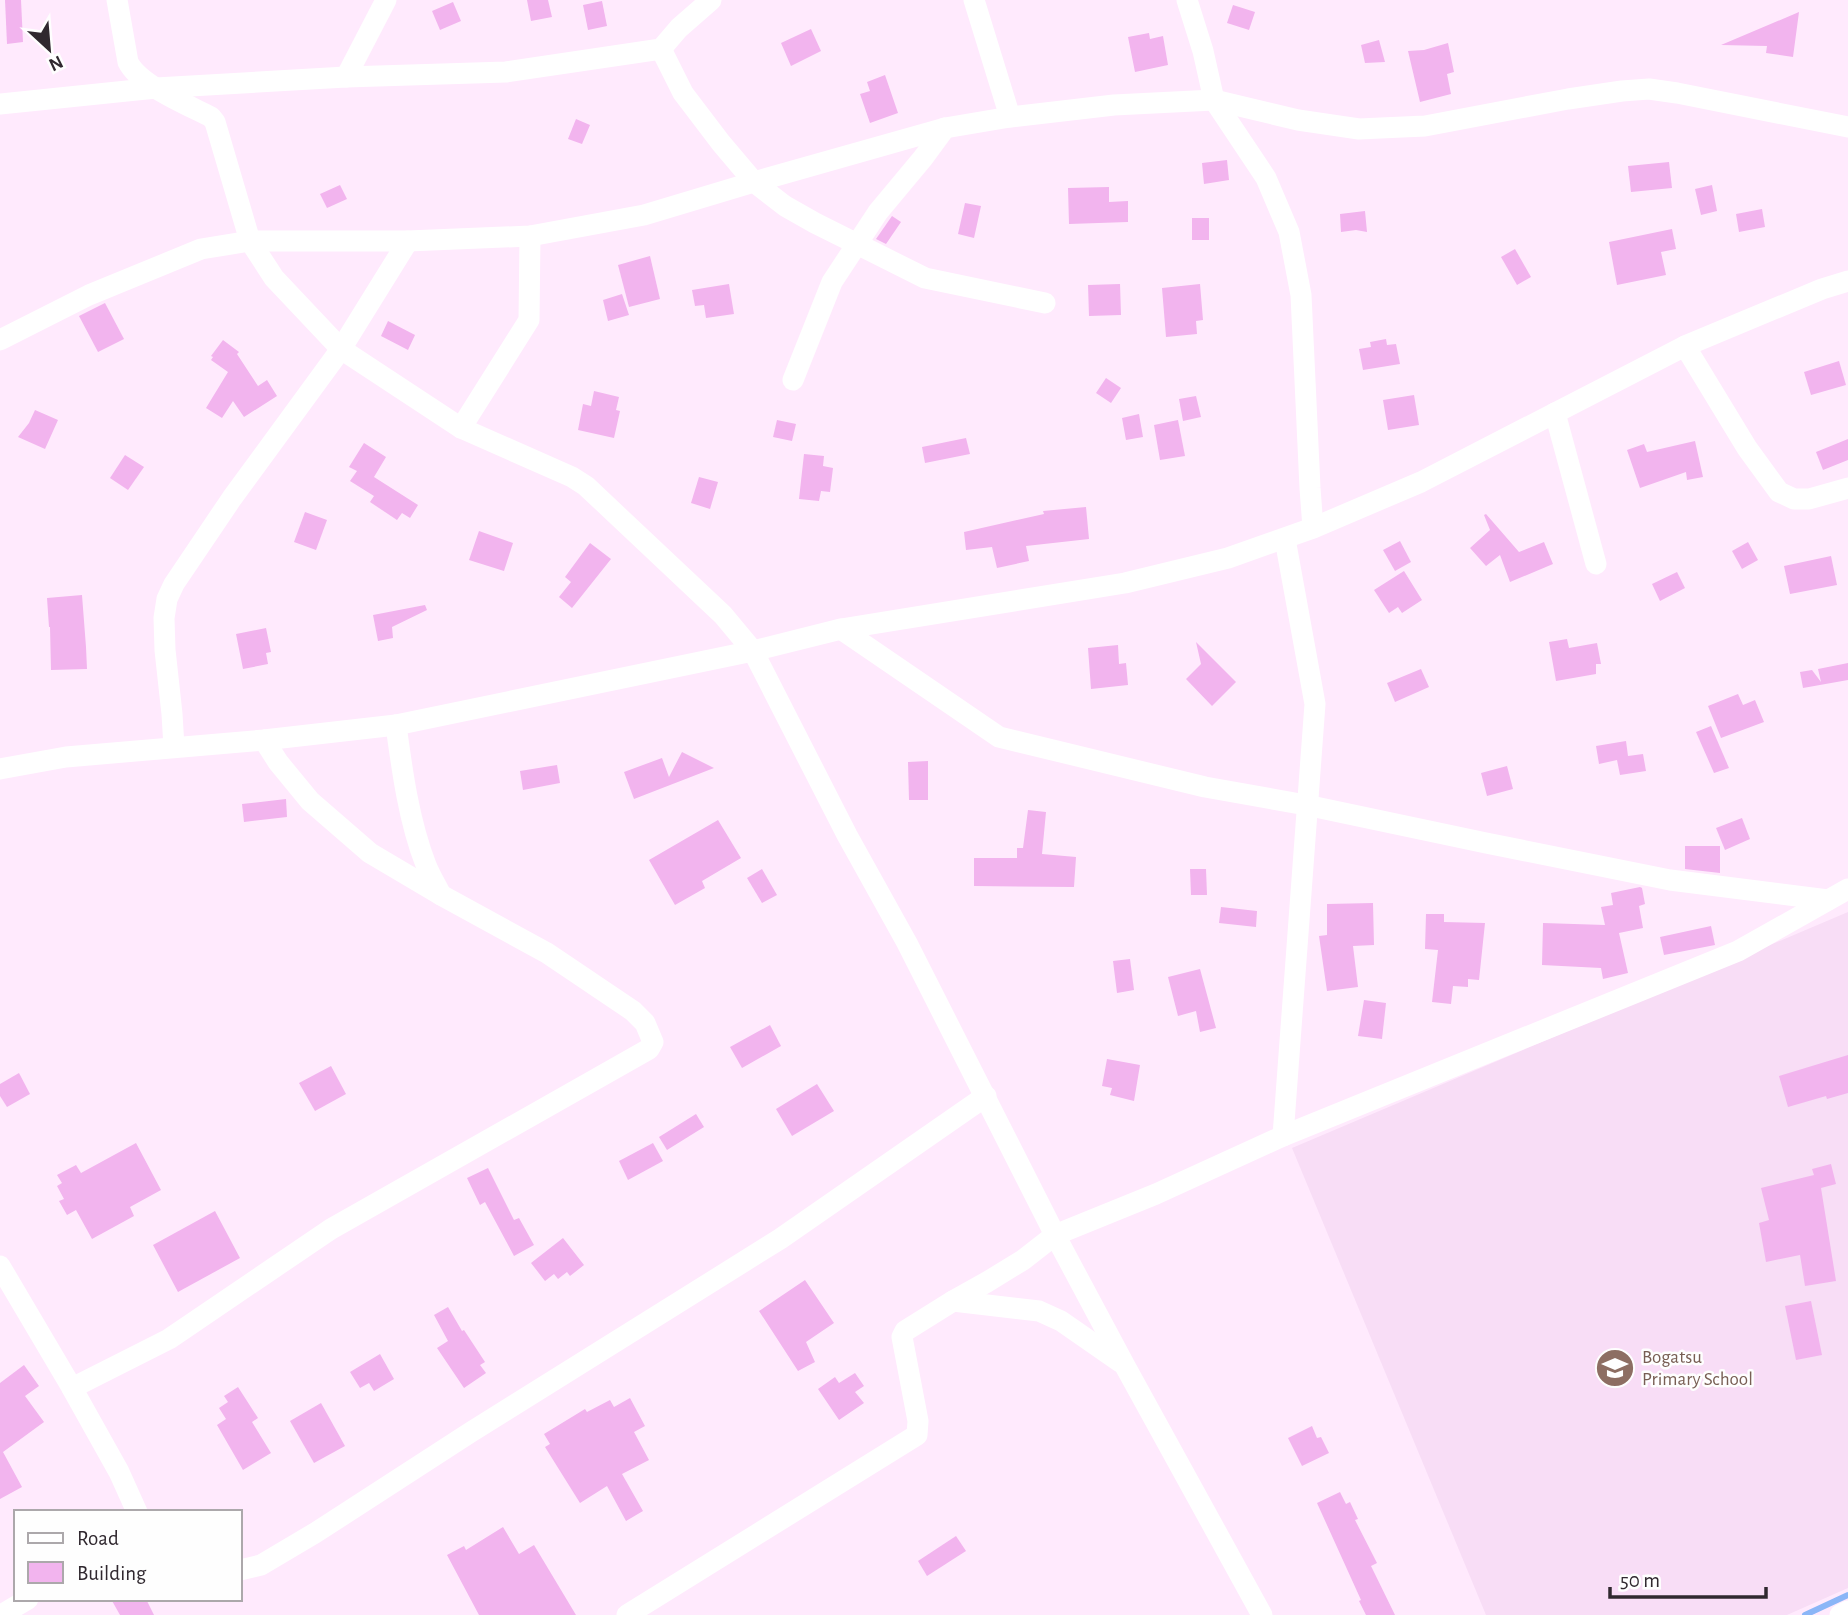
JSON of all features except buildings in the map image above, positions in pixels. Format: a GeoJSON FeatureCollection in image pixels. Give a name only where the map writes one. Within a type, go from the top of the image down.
{"type":"FeatureCollection","features":[{"type":"Feature","properties":{"kind":"street"},"geometry":{"type":"LineString","coordinates":[[117,0],[131,68],[156,88],[211,117],[215,122],[250,241],[275,278],[341,349],[461,428],[572,477],[586,486],[723,615],[753,651],[847,835],[907,943],[1055,1235],[1262,1615]]}},
{"type":"Feature","properties":{"kind":"street"},"geometry":{"type":"LineString","coordinates":[[345,77],[386,0]]}},
{"type":"Feature","properties":{"kind":"street"},"geometry":{"type":"LineString","coordinates":[[0,104],[156,88],[345,77],[506,72],[661,49],[679,28],[711,0]]}},
{"type":"Feature","properties":{"kind":"street"},"geometry":{"type":"LineString","coordinates":[[974,0],[1010,117]]}},
{"type":"Feature","properties":{"kind":"street"},"geometry":{"type":"LineString","coordinates":[[1187,0],[1203,51],[1214,100],[1266,178],[1289,232],[1301,295],[1313,528]]}},
{"type":"Feature","properties":{"kind":"street"},"geometry":{"type":"LineString","coordinates":[[661,49],[683,93],[721,143],[754,182],[785,206],[925,278],[1045,303]]}},
{"type":"Feature","properties":{"kind":"street"},"geometry":{"type":"LineString","coordinates":[[0,340],[89,295],[201,249],[250,241],[408,242],[530,236],[644,215],[945,128],[1010,117],[1114,105],[1214,100],[1298,120],[1359,129],[1425,126],[1568,99],[1649,89],[1848,127]]}},
{"type":"Feature","properties":{"kind":"street"},"geometry":{"type":"LineString","coordinates":[[793,380],[832,282],[878,212],[945,128]]}},
{"type":"Feature","properties":{"kind":"street"},"geometry":{"type":"LineString","coordinates":[[461,428],[528,320],[530,236]]}},
{"type":"Feature","properties":{"kind":"street"},"geometry":{"type":"LineString","coordinates":[[174,747],[165,650],[164,618],[167,599],[174,584],[232,498],[341,349],[408,242]]}},
{"type":"Feature","properties":{"kind":"street"},"geometry":{"type":"LineString","coordinates":[[0,769],[66,757],[264,740],[396,724],[753,651],[841,629],[1125,583],[1227,558],[1285,539],[1421,482],[1685,346],[1822,289],[1848,282]]}},
{"type":"Feature","properties":{"kind":"street"},"geometry":{"type":"LineString","coordinates":[[1685,346],[1747,448],[1779,492],[1794,499],[1810,499],[1848,488]]}},
{"type":"Feature","properties":{"kind":"street"},"geometry":{"type":"LineString","coordinates":[[1555,413],[1596,564]]}},
{"type":"Feature","properties":{"kind":"street"},"geometry":{"type":"LineString","coordinates":[[1283,1136],[1315,704],[1285,539]]}},
{"type":"Feature","properties":{"kind":"street"},"geometry":{"type":"LineString","coordinates":[[841,629],[999,737],[1205,786],[1670,880],[1828,900]]}},
{"type":"Feature","properties":{"kind":"street"},"geometry":{"type":"LineString","coordinates":[[396,724],[410,808],[426,864],[441,895]]}},
{"type":"Feature","properties":{"kind":"street"},"geometry":{"type":"LineString","coordinates":[[72,1388],[169,1339],[331,1229],[649,1049],[653,1042],[645,1023],[633,1011],[547,953],[370,853],[310,801],[264,740]]}},
{"type":"Feature","properties":{"kind":"street"},"geometry":{"type":"LineString","coordinates":[[627,1615],[917,1434],[918,1421],[902,1336],[905,1331],[1023,1260],[1055,1235],[1156,1194],[1283,1136],[1738,951],[1848,889]]}},
{"type":"Feature","properties":{"kind":"street"},"geometry":{"type":"LineString","coordinates":[[242,1570],[261,1565],[315,1533],[471,1432],[768,1247],[986,1096]]}},
{"type":"Feature","properties":{"kind":"street"},"geometry":{"type":"LineString","coordinates":[[0,1266],[119,1472],[136,1510]]}},
{"type":"Feature","properties":{"kind":"street"},"geometry":{"type":"LineString","coordinates":[[953,1301],[1039,1311],[1061,1321],[1125,1366]]}},
{"type":"Feature","properties":{"kind":"street"},"geometry":{"type":"LineString","coordinates":[[1,1615],[25,1601]]}},
{"type":"Feature","properties":{"kind":"street"},"geometry":{"type":"LineString","coordinates":[[1840,1615],[1848,1611]]}},
{"type":"Feature","properties":{"kind":"shaded area","name":"Bogatsu Primary School"},"geometry":{"type":"Polygon","coordinates":[[[1848,912],[1848,1588],[1787,1615],[1486,1615],[1292,1148],[1848,912]]]}},
{"type":"Feature","properties":{"kind":"waterway"},"geometry":{"type":"LineString","coordinates":[[1805,1615],[1848,1595]]}},
{"type":"Feature","properties":{"kind":"place","name":"Bogatsu Primary School"},"geometry":{"type":"Point","coordinates":[1615,1368]}}]}
